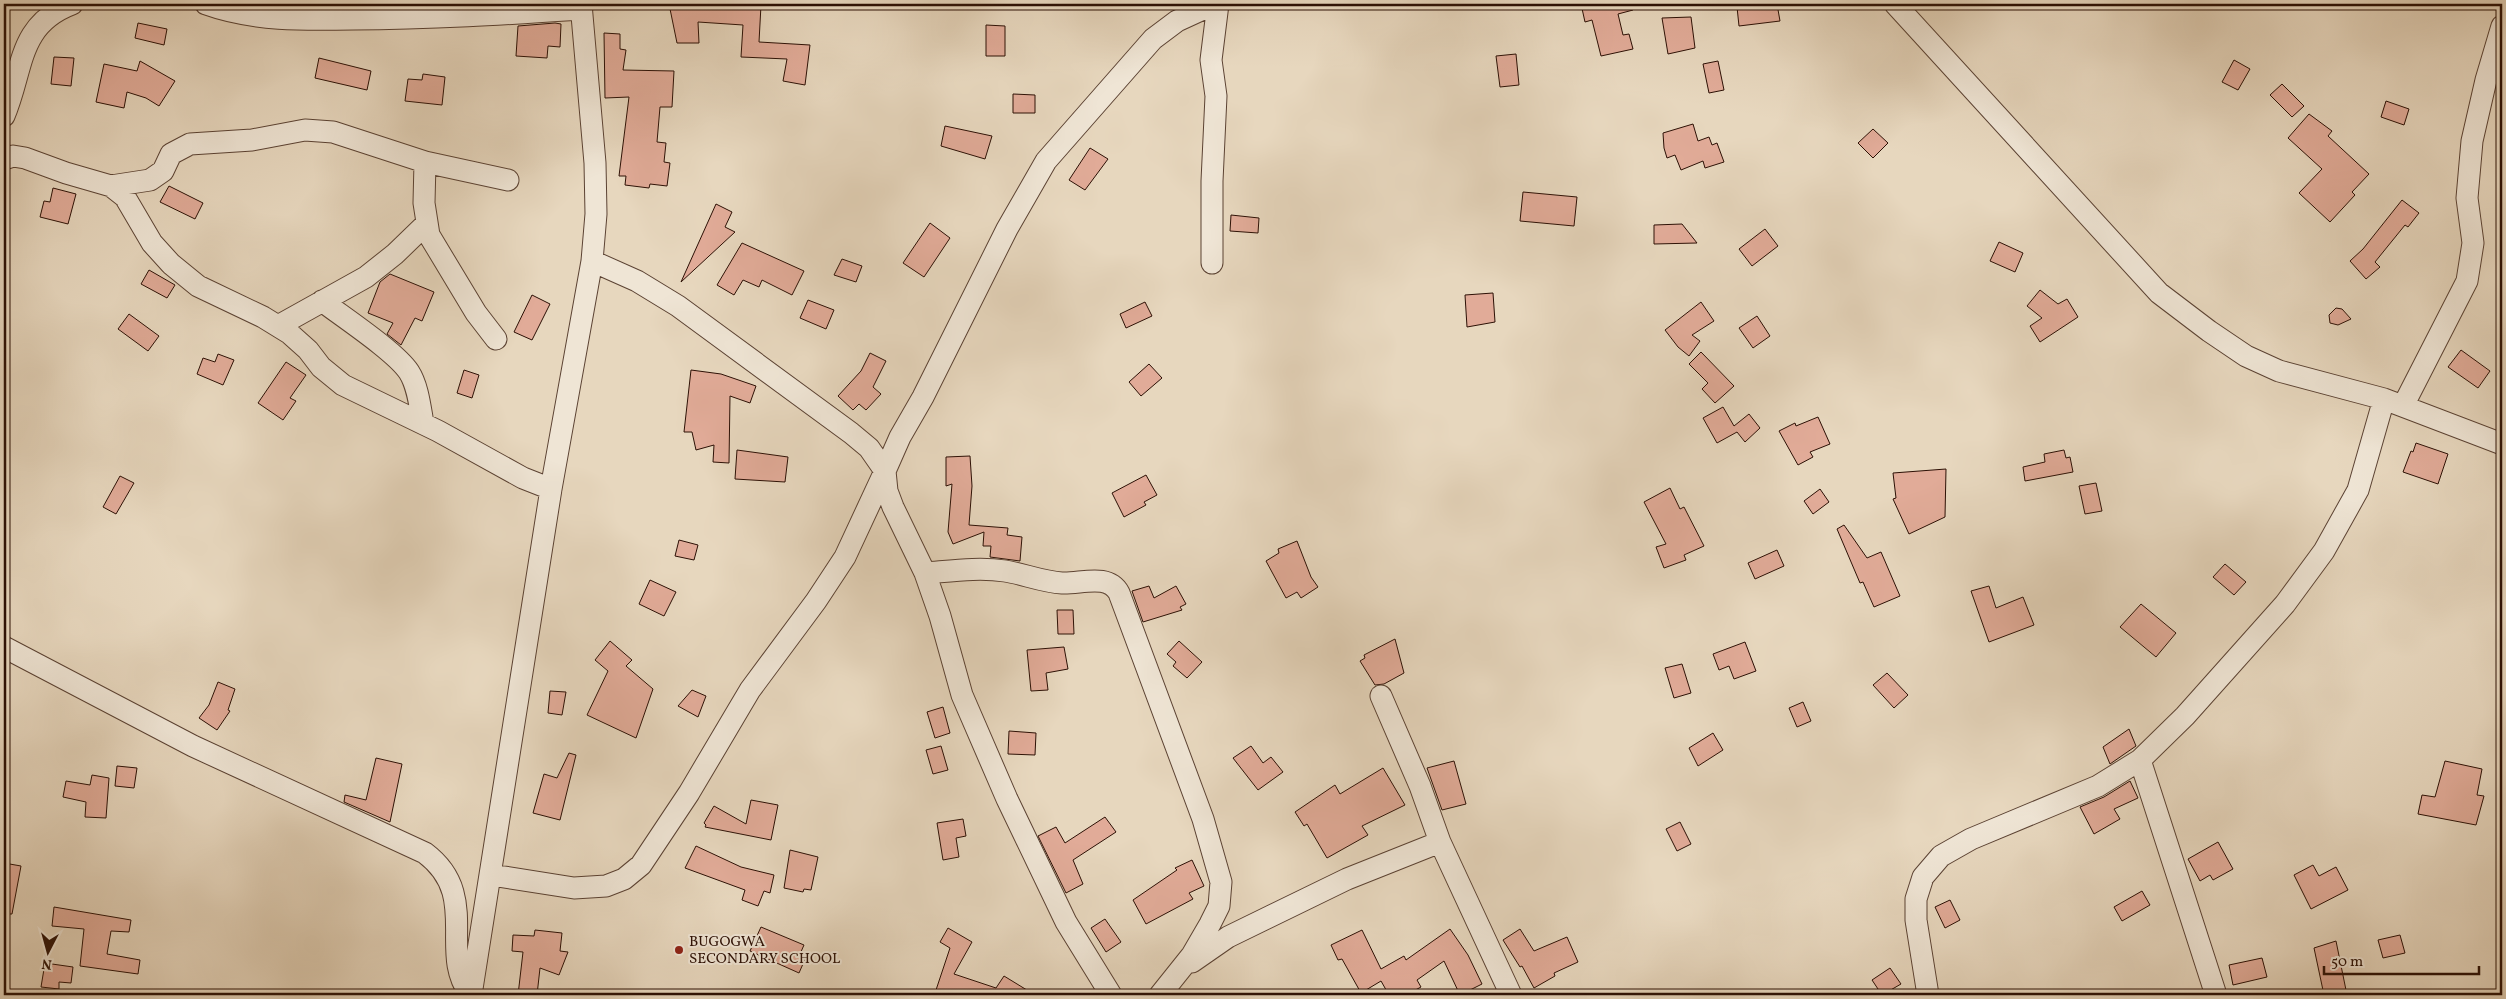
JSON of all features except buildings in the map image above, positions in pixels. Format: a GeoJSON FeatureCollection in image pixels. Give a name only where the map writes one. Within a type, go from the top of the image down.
{"type":"FeatureCollection","features":[{"type":"Feature","properties":{"kind":"street"},"geometry":{"type":"LineString","coordinates":[[4,116],[21,60],[33,32],[54,11],[72,4]]}},
{"type":"Feature","properties":{"kind":"street"},"geometry":{"type":"LineString","coordinates":[[206,4],[220,9],[263,17],[319,12],[417,19],[581,6],[595,163],[596,214],[592,261],[551,489],[471,995]]}},
{"type":"Feature","properties":{"kind":"street"},"geometry":{"type":"LineString","coordinates":[[491,875],[574,888],[606,886],[624,879],[641,865],[690,793],[750,690],[816,601],[845,557],[900,437],[923,397],[1006,229],[1046,161],[1153,39],[1177,21],[1214,4]]}},
{"type":"Feature","properties":{"kind":"street"},"geometry":{"type":"LineString","coordinates":[[1212,263],[1212,181],[1216,96],[1211,60],[1218,4]]}},
{"type":"Feature","properties":{"kind":"street"},"geometry":{"type":"LineString","coordinates":[[1895,4],[2159,293],[2239,351],[2279,372],[2393,403],[2502,444]]}},
{"type":"Feature","properties":{"kind":"street"},"geometry":{"type":"LineString","coordinates":[[1928,995],[1916,920],[1916,899],[1923,877],[1941,856],[1971,839],[2098,786],[2140,760],[2185,716],[2285,604],[2324,551],[2358,490],[2393,403],[2467,282],[2473,244],[2467,198],[2472,141],[2486,80],[2502,26]]}},
{"type":"Feature","properties":{"kind":"street"},"geometry":{"type":"LineString","coordinates":[[111,186],[150,180],[162,171],[171,154],[190,144],[252,140],[305,130],[333,132],[425,162],[508,180]]}},
{"type":"Feature","properties":{"kind":"street"},"geometry":{"type":"LineString","coordinates":[[4,159],[13,156],[25,158],[66,173],[111,186],[125,197],[152,243],[171,264],[198,286],[278,326],[308,350],[321,367],[338,381],[423,423],[523,478],[551,489]]}},
{"type":"Feature","properties":{"kind":"street"},"geometry":{"type":"LineString","coordinates":[[425,162],[424,203],[429,234],[476,313],[496,339]]}},
{"type":"Feature","properties":{"kind":"street"},"geometry":{"type":"LineString","coordinates":[[278,326],[366,277],[395,254],[426,224]]}},
{"type":"Feature","properties":{"kind":"street"},"geometry":{"type":"LineString","coordinates":[[592,261],[637,281],[716,332],[869,448],[885,471],[893,507],[924,573],[940,616],[962,695],[1007,799],[1066,922],[1111,995]]}},
{"type":"Feature","properties":{"kind":"street"},"geometry":{"type":"LineString","coordinates":[[322,301],[385,349],[408,371],[419,400],[423,423]]}},
{"type":"Feature","properties":{"kind":"street"},"geometry":{"type":"LineString","coordinates":[[924,573],[981,569],[1005,571],[1061,583],[1093,580],[1116,587],[1191,782],[1216,859],[1221,882],[1222,894],[1215,915],[1192,955],[1160,995]]}},
{"type":"Feature","properties":{"kind":"street"},"geometry":{"type":"LineString","coordinates":[[4,647],[193,746],[425,853],[436,861],[448,877],[454,895],[458,913],[459,976],[471,995]]}},
{"type":"Feature","properties":{"kind":"street"},"geometry":{"type":"LineString","coordinates":[[1382,696],[1420,786],[1440,842],[1511,995]]}},
{"type":"Feature","properties":{"kind":"street"},"geometry":{"type":"LineString","coordinates":[[2140,760],[2216,995]]}},
{"type":"Feature","properties":{"kind":"street"},"geometry":{"type":"LineString","coordinates":[[1175,977],[1228,937],[1347,878],[1440,842]]}},
{"type":"Feature","properties":{"kind":"place","name":"BUGOGWA SECONDARY SCHOOL"},"geometry":{"type":"Point","coordinates":[679,950]}}]}
